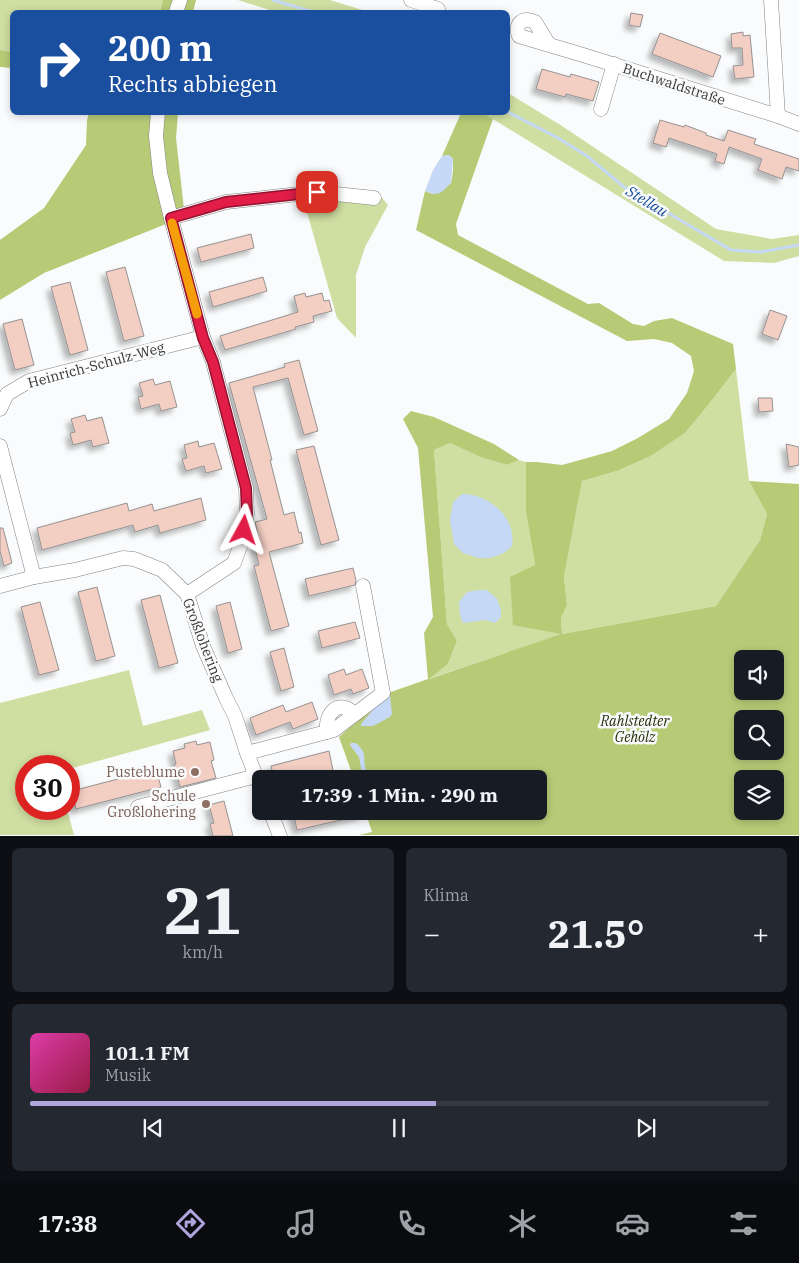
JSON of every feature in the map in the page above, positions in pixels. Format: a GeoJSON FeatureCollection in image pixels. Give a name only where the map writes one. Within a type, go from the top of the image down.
{"type":"FeatureCollection","features":[{"type":"Feature","properties":{"kind":"street"},"geometry":{"type":"LineString","coordinates":[[404,0],[414,10]]}},
{"type":"Feature","properties":{"kind":"street"},"geometry":{"type":"LineString","coordinates":[[411,0],[438,10]]}},
{"type":"Feature","properties":{"kind":"street"},"geometry":{"type":"LineString","coordinates":[[771,0],[778,116]]}},
{"type":"Feature","properties":{"kind":"street","name":"Buchwaldstraße"},"geometry":{"type":"LineString","coordinates":[[549,45],[799,124]]}},
{"type":"Feature","properties":{"kind":"street"},"geometry":{"type":"LineString","coordinates":[[601,109],[614,64]]}},
{"type":"Feature","properties":{"kind":"street"},"geometry":{"type":"LineString","coordinates":[[158,115],[156,136],[160,173],[203,338],[213,362],[246,488],[247,514],[242,541],[234,563],[186,594]]}},
{"type":"Feature","properties":{"kind":"street"},"geometry":{"type":"LineString","coordinates":[[171,218],[226,202],[317,192],[374,198]]}},
{"type":"Feature","properties":{"kind":"street","name":"Heinrich-Schulz-Weg"},"geometry":{"type":"LineString","coordinates":[[0,409],[7,394],[29,381],[203,338]]}},
{"type":"Feature","properties":{"kind":"street"},"geometry":{"type":"LineString","coordinates":[[0,446],[34,577]]}},
{"type":"Feature","properties":{"kind":"street","name":"Großlohering"},"geometry":{"type":"LineString","coordinates":[[0,586],[123,558],[134,559],[162,570],[186,594],[203,646],[235,716],[254,770]]}},
{"type":"Feature","properties":{"kind":"street"},"geometry":{"type":"LineString","coordinates":[[247,753],[334,730],[383,693],[362,586]]}},
{"type":"Feature","properties":{"kind":"street"},"geometry":{"type":"LineString","coordinates":[[138,807],[252,777]]}},
{"type":"Feature","properties":{"kind":"street"},"geometry":{"type":"LineString","coordinates":[[274,820],[280,836]]}},
{"type":"Feature","properties":{"kind":"green space"},"geometry":{"type":"Polygon","coordinates":[[[0,0],[163,0],[160,10],[10,10],[10,52],[0,50],[0,0]]]}},
{"type":"Feature","properties":{"kind":"green space"},"geometry":{"type":"Polygon","coordinates":[[[163,0],[196,0],[194,10],[160,10],[163,0]]]}},
{"type":"Feature","properties":{"kind":"green space"},"geometry":{"type":"Polygon","coordinates":[[[238,0],[330,0],[362,10],[270,10],[238,0]]]}},
{"type":"Feature","properties":{"kind":"green space"},"geometry":{"type":"Polygon","coordinates":[[[0,50],[10,52],[10,68],[0,67],[0,50]]]}},
{"type":"Feature","properties":{"kind":"green space"},"geometry":{"type":"Polygon","coordinates":[[[510,94],[562,126],[716,229],[772,239],[799,235],[799,256],[774,263],[724,261],[486,115],[510,115],[510,94]]]}},
{"type":"Feature","properties":{"kind":"green space"},"geometry":{"type":"Polygon","coordinates":[[[88,115],[178,115],[176,138],[184,209],[166,224],[44,273],[0,300],[0,240],[44,208],[86,145],[88,115]]]}},
{"type":"Feature","properties":{"kind":"green space","name":"Rahlstedter Gehölz"},"geometry":{"type":"Polygon","coordinates":[[[460,115],[486,115],[493,119],[456,224],[458,235],[588,304],[599,303],[633,324],[644,326],[654,321],[672,318],[733,344],[736,369],[685,433],[651,456],[617,471],[582,481],[564,577],[567,605],[561,618],[562,634],[716,606],[760,540],[767,514],[749,481],[799,484],[799,835],[359,835],[372,832],[368,820],[547,820],[547,770],[351,770],[339,737],[388,693],[428,679],[424,633],[433,617],[418,448],[403,419],[411,411],[434,417],[494,444],[519,460],[507,465],[480,457],[450,443],[434,450],[447,624],[457,641],[448,664],[429,679],[561,634],[513,625],[510,577],[535,565],[526,512],[526,462],[562,465],[612,451],[638,438],[669,419],[687,393],[694,371],[691,356],[672,343],[654,339],[627,341],[416,230],[425,191],[433,194],[451,183],[453,159],[449,155],[442,156],[460,115]]]}},
{"type":"Feature","properties":{"kind":"green space"},"geometry":{"type":"Polygon","coordinates":[[[379,194],[388,205],[365,247],[356,275],[356,338],[337,318],[303,198],[379,194]]]}},
{"type":"Feature","properties":{"kind":"green space"},"geometry":{"type":"Polygon","coordinates":[[[736,369],[749,481],[767,514],[760,540],[716,606],[562,634],[428,679],[448,664],[457,641],[447,624],[434,450],[450,443],[480,457],[507,465],[519,460],[526,462],[526,512],[535,565],[562,633],[561,618],[567,605],[564,577],[582,481],[617,471],[651,456],[685,433],[736,369]]]}},
{"type":"Feature","properties":{"kind":"green space"},"geometry":{"type":"Polygon","coordinates":[[[129,670],[143,726],[202,710],[210,730],[80,766],[80,755],[15,755],[15,820],[70,820],[74,835],[0,835],[0,703],[129,670]]]}},
{"type":"Feature","properties":{"kind":"water"},"geometry":{"type":"Polygon","coordinates":[[[449,155],[453,159],[451,183],[437,194],[425,191],[433,170],[442,156],[449,155]]]}},
{"type":"Feature","properties":{"kind":"water"},"geometry":{"type":"Polygon","coordinates":[[[462,494],[482,498],[491,503],[505,517],[510,526],[512,546],[504,553],[490,558],[479,558],[463,553],[454,544],[450,520],[453,502],[462,494]]]}},
{"type":"Feature","properties":{"kind":"water"},"geometry":{"type":"Polygon","coordinates":[[[487,590],[497,599],[501,610],[501,617],[495,623],[486,620],[463,623],[459,602],[467,592],[487,590]]]}},
{"type":"Feature","properties":{"kind":"water"},"geometry":{"type":"Polygon","coordinates":[[[389,694],[392,714],[390,717],[373,726],[361,726],[376,706],[389,694]]]}},
{"type":"Feature","properties":{"kind":"water"},"geometry":{"type":"Polygon","coordinates":[[[351,743],[356,743],[362,750],[366,770],[361,770],[359,757],[350,745],[351,743]]]}},
{"type":"Feature","properties":{"kind":"building"},"geometry":{"type":"Polygon","coordinates":[[[631,13],[643,15],[640,27],[629,25],[631,13]]]}},
{"type":"Feature","properties":{"kind":"building"},"geometry":{"type":"Polygon","coordinates":[[[743,32],[743,36],[750,35],[754,77],[735,79],[733,66],[743,65],[742,48],[732,48],[731,34],[743,32]]]}},
{"type":"Feature","properties":{"kind":"building"},"geometry":{"type":"Polygon","coordinates":[[[660,33],[721,56],[713,77],[652,54],[660,33]]]}},
{"type":"Feature","properties":{"kind":"building"},"geometry":{"type":"Polygon","coordinates":[[[542,69],[570,77],[571,74],[599,82],[593,101],[566,94],[565,97],[536,89],[542,69]]]}},
{"type":"Feature","properties":{"kind":"building"},"geometry":{"type":"Polygon","coordinates":[[[660,120],[684,127],[685,125],[724,141],[728,130],[756,139],[754,144],[799,159],[799,171],[786,167],[782,179],[758,170],[762,159],[729,147],[724,164],[715,161],[717,154],[669,138],[666,147],[653,143],[660,120]]]}},
{"type":"Feature","properties":{"kind":"building"},"geometry":{"type":"Polygon","coordinates":[[[251,234],[254,248],[201,262],[197,248],[251,234]]]}},
{"type":"Feature","properties":{"kind":"building"},"geometry":{"type":"Polygon","coordinates":[[[125,267],[144,336],[124,341],[106,272],[125,267]]]}},
{"type":"Feature","properties":{"kind":"building"},"geometry":{"type":"Polygon","coordinates":[[[263,277],[267,291],[213,307],[209,292],[263,277]]]}},
{"type":"Feature","properties":{"kind":"building"},"geometry":{"type":"Polygon","coordinates":[[[70,282],[88,350],[70,355],[51,287],[70,282]]]}},
{"type":"Feature","properties":{"kind":"building"},"geometry":{"type":"Polygon","coordinates":[[[305,293],[306,297],[322,293],[324,301],[329,300],[332,311],[313,316],[314,322],[295,327],[296,329],[225,350],[220,336],[298,312],[294,296],[305,293]]]}},
{"type":"Feature","properties":{"kind":"building"},"geometry":{"type":"Polygon","coordinates":[[[770,310],[787,316],[778,340],[762,334],[770,310]]]}},
{"type":"Feature","properties":{"kind":"building"},"geometry":{"type":"Polygon","coordinates":[[[22,319],[34,365],[15,370],[3,324],[22,319]]]}},
{"type":"Feature","properties":{"kind":"building"},"geometry":{"type":"Polygon","coordinates":[[[299,360],[318,431],[304,435],[288,378],[253,387],[284,515],[294,512],[303,543],[269,552],[289,626],[271,631],[254,566],[259,565],[254,545],[260,543],[255,522],[267,519],[229,383],[285,367],[284,364],[299,360]]]}},
{"type":"Feature","properties":{"kind":"building"},"geometry":{"type":"Polygon","coordinates":[[[153,379],[155,385],[170,381],[177,407],[161,411],[159,404],[141,409],[138,397],[143,396],[139,383],[153,379]]]}},
{"type":"Feature","properties":{"kind":"building"},"geometry":{"type":"Polygon","coordinates":[[[758,398],[772,398],[773,411],[759,412],[758,398]]]}},
{"type":"Feature","properties":{"kind":"building"},"geometry":{"type":"Polygon","coordinates":[[[85,415],[87,421],[102,417],[109,443],[93,447],[91,440],[73,445],[70,433],[75,432],[71,419],[85,415]]]}},
{"type":"Feature","properties":{"kind":"building"},"geometry":{"type":"Polygon","coordinates":[[[198,441],[199,447],[214,443],[222,469],[206,473],[204,466],[186,471],[182,459],[187,458],[184,445],[198,441]]]}},
{"type":"Feature","properties":{"kind":"building"},"geometry":{"type":"Polygon","coordinates":[[[786,444],[799,447],[799,465],[789,467],[786,444]]]}},
{"type":"Feature","properties":{"kind":"building"},"geometry":{"type":"Polygon","coordinates":[[[314,446],[339,540],[321,545],[296,450],[314,446]]]}},
{"type":"Feature","properties":{"kind":"building"},"geometry":{"type":"Polygon","coordinates":[[[201,498],[206,520],[160,533],[158,525],[135,532],[133,525],[42,550],[37,528],[127,503],[129,511],[152,504],[154,511],[201,498]]]}},
{"type":"Feature","properties":{"kind":"building"},"geometry":{"type":"Polygon","coordinates":[[[0,528],[3,528],[12,563],[4,566],[0,551],[0,528]]]}},
{"type":"Feature","properties":{"kind":"building"},"geometry":{"type":"Polygon","coordinates":[[[353,568],[355,585],[309,596],[305,579],[353,568]]]}},
{"type":"Feature","properties":{"kind":"building"},"geometry":{"type":"Polygon","coordinates":[[[97,587],[115,656],[96,661],[78,592],[97,587]]]}},
{"type":"Feature","properties":{"kind":"building"},"geometry":{"type":"Polygon","coordinates":[[[160,595],[178,663],[159,668],[141,600],[160,595]]]}},
{"type":"Feature","properties":{"kind":"building"},"geometry":{"type":"Polygon","coordinates":[[[40,602],[59,670],[39,675],[21,607],[40,602]]]}},
{"type":"Feature","properties":{"kind":"building"},"geometry":{"type":"Polygon","coordinates":[[[230,602],[242,649],[228,653],[216,606],[230,602]]]}},
{"type":"Feature","properties":{"kind":"building"},"geometry":{"type":"Polygon","coordinates":[[[355,622],[360,638],[322,648],[318,631],[355,622]]]}},
{"type":"Feature","properties":{"kind":"building"},"geometry":{"type":"Polygon","coordinates":[[[284,648],[294,687],[281,691],[270,652],[284,648]]]}},
{"type":"Feature","properties":{"kind":"building"},"geometry":{"type":"Polygon","coordinates":[[[344,669],[346,675],[362,669],[369,688],[353,694],[351,689],[334,695],[328,675],[344,669]]]}},
{"type":"Feature","properties":{"kind":"building"},"geometry":{"type":"Polygon","coordinates":[[[312,702],[318,719],[293,729],[290,722],[256,735],[250,718],[283,705],[286,712],[312,702]]]}},
{"type":"Feature","properties":{"kind":"building","name":"Pusteblume"},"geometry":{"type":"Polygon","coordinates":[[[196,741],[197,745],[210,742],[214,760],[211,761],[216,778],[180,787],[174,765],[176,764],[173,751],[185,748],[184,744],[196,741]]]}},
{"type":"Feature","properties":{"kind":"building"},"geometry":{"type":"Polygon","coordinates":[[[329,751],[333,770],[272,770],[271,766],[329,751]]]}},
{"type":"Feature","properties":{"kind":"building"},"geometry":{"type":"Polygon","coordinates":[[[156,769],[161,787],[80,808],[80,789],[156,769]]]}},
{"type":"Feature","properties":{"kind":"building"},"geometry":{"type":"Polygon","coordinates":[[[224,801],[233,836],[213,836],[210,824],[214,823],[209,805],[224,801]]]}},
{"type":"Feature","properties":{"kind":"building"},"geometry":{"type":"Polygon","coordinates":[[[295,820],[341,820],[297,830],[295,820]]]}},
{"type":"Feature","properties":{"kind":"waterway","name":"Stellau"},"geometry":{"type":"LineString","coordinates":[[273,0],[306,10]]}},
{"type":"Feature","properties":{"kind":"waterway","name":"Stellau"},"geometry":{"type":"LineString","coordinates":[[510,113],[558,138],[587,156],[624,187],[731,250],[761,252],[799,245]]}},
{"type":"Feature","properties":{"kind":"slow traffic"},"geometry":{"type":"LineString","coordinates":[[172,223],[197,314]]}},
{"type":"Feature","properties":{"kind":"place","name":"Pusteblume"},"geometry":{"type":"Point","coordinates":[195,772]}},
{"type":"Feature","properties":{"kind":"place","name":"Schule Großlohering"},"geometry":{"type":"Point","coordinates":[206,804]}},
{"type":"Feature","properties":{"kind":"route"},"geometry":{"type":"LineString","coordinates":[[244,530],[247,514],[246,488],[213,362],[203,338],[171,218],[226,202],[317,192]]}}]}
